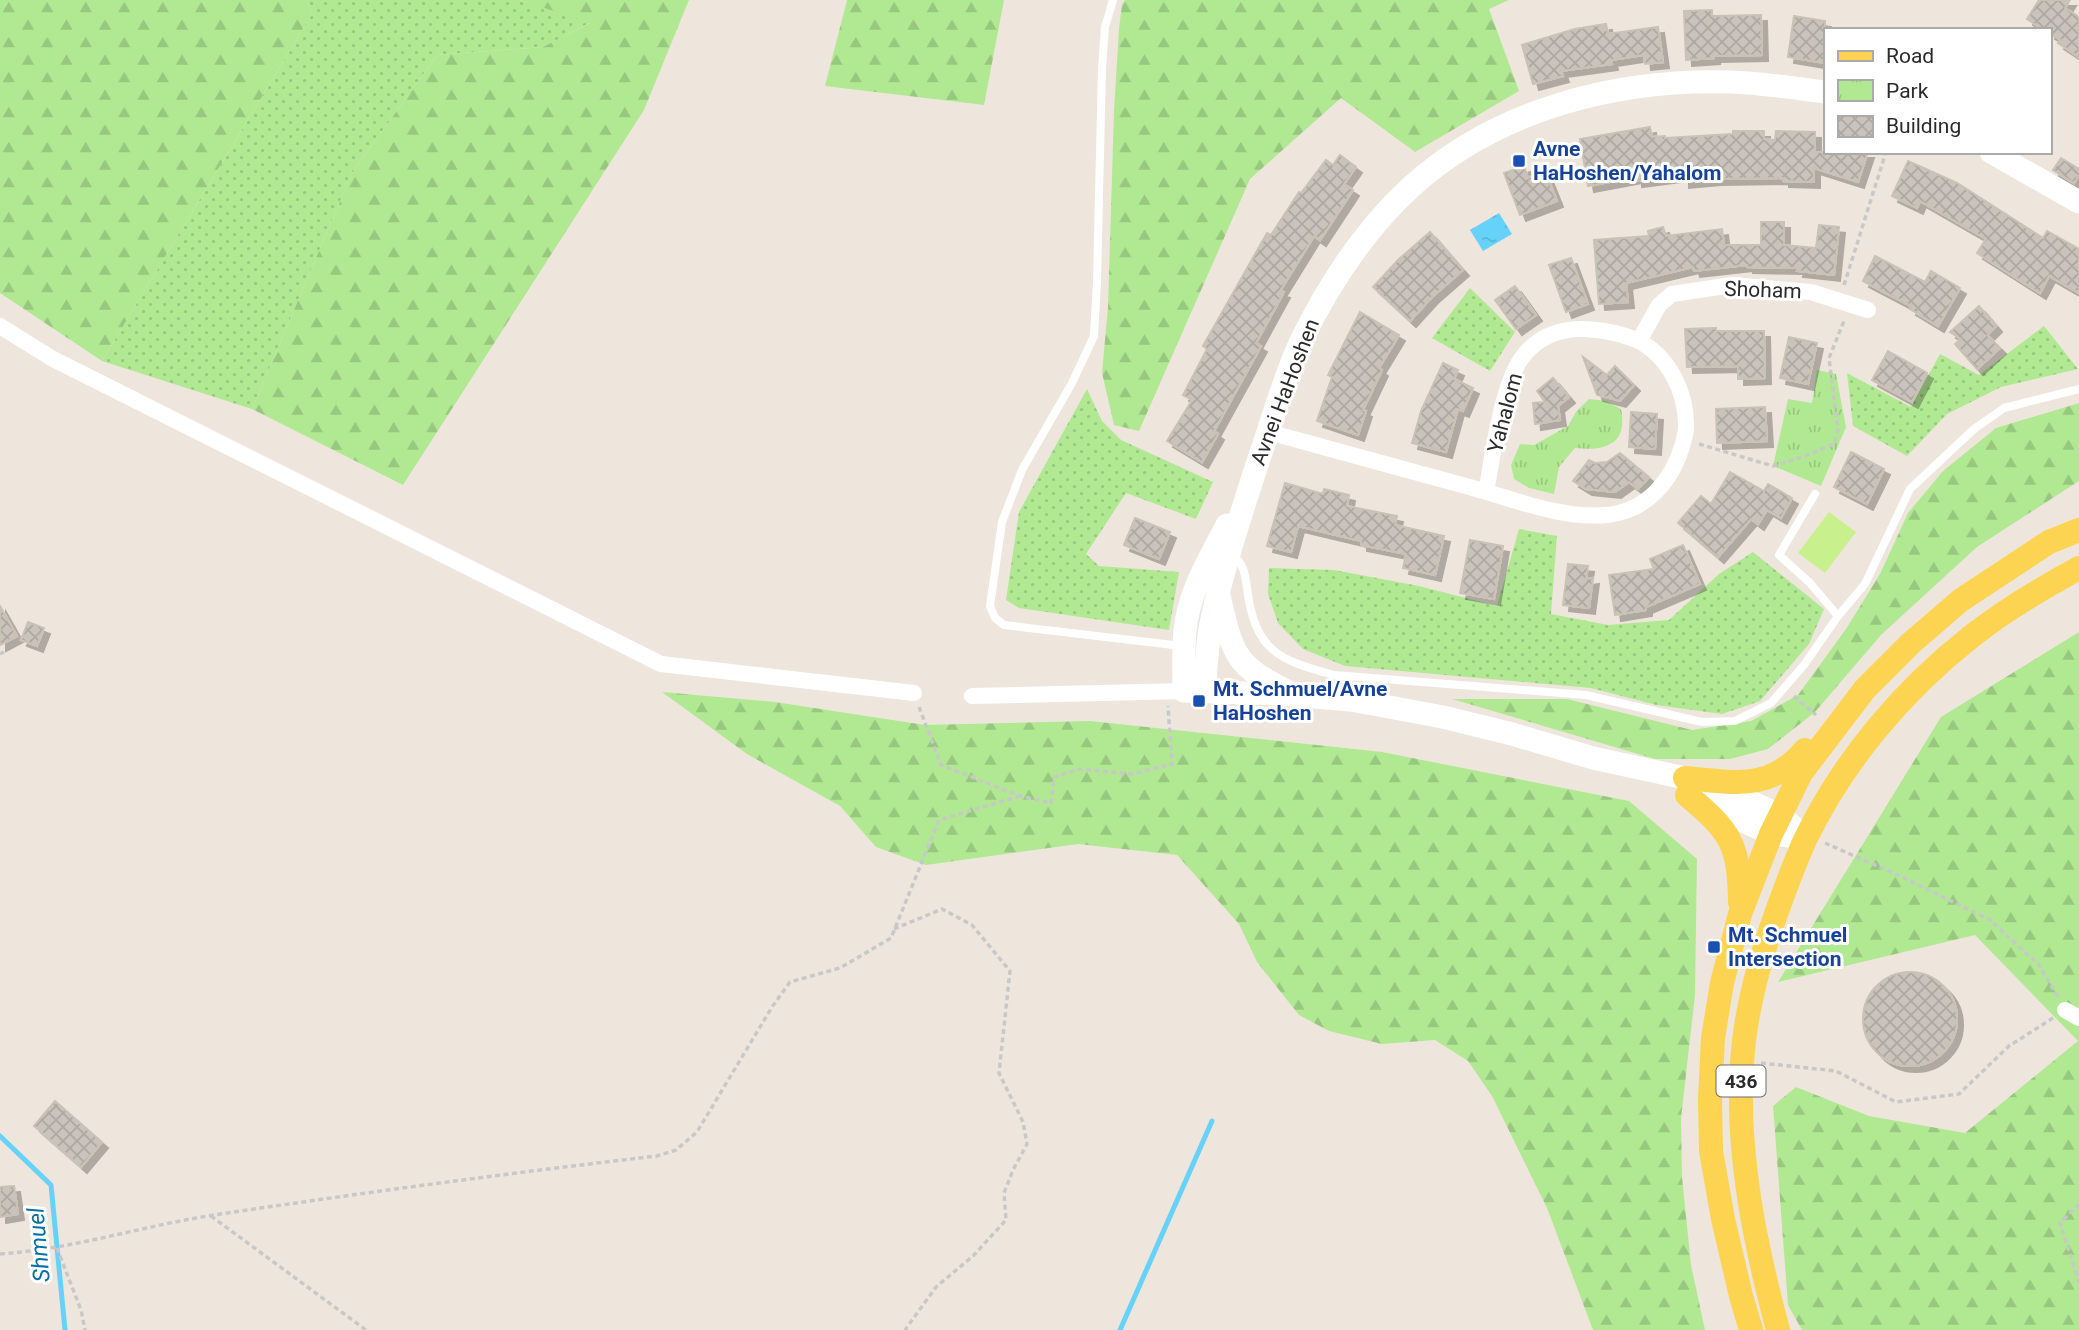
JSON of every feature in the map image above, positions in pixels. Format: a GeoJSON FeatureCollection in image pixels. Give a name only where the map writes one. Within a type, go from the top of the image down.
{"type":"FeatureCollection","features":[{"type":"Feature","properties":{"kind":"main road","name":"436"},"geometry":{"type":"LineString","coordinates":[[1751,1330],[1723,1219],[1712,1151],[1710,1098],[1713,1038],[1722,983],[1740,914],[1776,824],[1801,773],[1865,688],[1911,643],[1961,600],[2049,542],[2079,530]]}},
{"type":"Feature","properties":{"kind":"main road"},"geometry":{"type":"LineString","coordinates":[[1686,787],[1760,780],[1782,772],[1804,751],[1871,667],[1961,585],[2009,557],[2049,542]]}},
{"type":"Feature","properties":{"kind":"main road","name":"436"},"geometry":{"type":"LineString","coordinates":[[1778,1330],[1752,1215],[1741,1107],[1742,1062],[1749,1006],[1766,942],[1815,841],[1827,801],[1856,756],[1886,717],[1924,678],[1972,636],[2023,601],[2079,568]]}},
{"type":"Feature","properties":{"kind":"main road"},"geometry":{"type":"LineString","coordinates":[[1686,787],[1729,837],[1737,866],[1740,914]]}},
{"type":"Feature","properties":{"kind":"street","name":"Avnei HaHoshen"},"geometry":{"type":"LineString","coordinates":[[1194,692],[1218,591],[1251,481],[1300,344],[1322,302],[1349,260],[1382,216],[1411,187],[1449,156],[1487,133],[1528,115],[1581,97],[1665,84],[1731,82],[1824,92]]}},
{"type":"Feature","properties":{"kind":"street"},"geometry":{"type":"LineString","coordinates":[[1995,154],[2079,202]]}},
{"type":"Feature","properties":{"kind":"street","name":"Shoham"},"geometry":{"type":"LineString","coordinates":[[1639,341],[1659,305],[1672,294],[1732,285],[1811,292],[1868,310]]}},
{"type":"Feature","properties":{"kind":"street"},"geometry":{"type":"LineString","coordinates":[[0,326],[53,359],[661,664],[914,693]]}},
{"type":"Feature","properties":{"kind":"street","name":"Yahalom"},"geometry":{"type":"LineString","coordinates":[[1268,432],[1486,492],[1563,513],[1610,515],[1632,509],[1651,498],[1670,477],[1680,456],[1687,430],[1684,402],[1676,379],[1658,355],[1639,341],[1614,332],[1583,329],[1556,331],[1538,342],[1522,358],[1511,377],[1486,492]]}},
{"type":"Feature","properties":{"kind":"street","name":"Avnei HaHoshen"},"geometry":{"type":"LineString","coordinates":[[1194,692],[1185,646],[1185,629],[1199,578],[1251,481]]}},
{"type":"Feature","properties":{"kind":"street"},"geometry":{"type":"LineString","coordinates":[[1218,591],[1229,634],[1241,659],[1259,675],[1292,695]]}},
{"type":"Feature","properties":{"kind":"street"},"geometry":{"type":"LineString","coordinates":[[972,696],[1194,692],[1351,700],[1443,717],[1593,758],[1686,787],[1815,841]]}},
{"type":"Feature","properties":{"kind":"lane"},"geometry":{"type":"LineString","coordinates":[[1113,0],[1105,27],[1102,68],[1094,336],[1076,374],[1022,470],[1002,522],[990,606],[995,618],[1004,625],[1185,646]]}},
{"type":"Feature","properties":{"kind":"lane"},"geometry":{"type":"LineString","coordinates":[[1229,554],[1240,561],[1249,604],[1259,634],[1266,645],[1299,666],[1334,675],[1586,695],[1702,722],[1735,721],[1771,703],[1804,665],[1838,616],[1865,584],[1910,489],[1974,429],[2004,408],[2079,389]]}},
{"type":"Feature","properties":{"kind":"lane"},"geometry":{"type":"LineString","coordinates":[[1815,494],[1779,555],[1810,583],[1838,616]]}},
{"type":"Feature","properties":{"kind":"path"},"geometry":{"type":"LineString","coordinates":[[1684,440],[1773,466],[1834,444],[1838,431],[1829,358],[1885,154]]}},
{"type":"Feature","properties":{"kind":"path"},"geometry":{"type":"LineString","coordinates":[[1785,687],[1816,715]]}},
{"type":"Feature","properties":{"kind":"path"},"geometry":{"type":"LineString","coordinates":[[0,1254],[57,1248],[211,1216],[489,1176],[657,1156],[676,1150],[697,1132],[772,1007],[790,982],[840,968],[891,938],[939,820],[1020,796],[942,765],[914,693]]}},
{"type":"Feature","properties":{"kind":"path"},"geometry":{"type":"LineString","coordinates":[[1742,1062],[1836,1071],[1896,1102],[1959,1094],[2009,1046],[2072,1014],[2039,965],[1990,920],[1900,876],[1815,841]]}},
{"type":"Feature","properties":{"kind":"path"},"geometry":{"type":"LineString","coordinates":[[894,929],[942,909],[972,925],[1010,971],[999,1073],[1023,1122],[1027,1144],[1004,1193],[1006,1220],[973,1256],[936,1287],[905,1330]]}},
{"type":"Feature","properties":{"kind":"path"},"geometry":{"type":"LineString","coordinates":[[2079,1204],[2060,1223],[2079,1283]]}},
{"type":"Feature","properties":{"kind":"path"},"geometry":{"type":"LineString","coordinates":[[211,1216],[366,1330]]}},
{"type":"Feature","properties":{"kind":"path"},"geometry":{"type":"LineString","coordinates":[[57,1248],[81,1310],[85,1330]]}},
{"type":"Feature","properties":{"kind":"green space"},"geometry":{"type":"Polygon","coordinates":[[[0,0],[307,0],[312,14],[102,361],[0,293],[0,0]]]}},
{"type":"Feature","properties":{"kind":"green space"},"geometry":{"type":"Polygon","coordinates":[[[307,0],[520,0],[591,22],[544,47],[437,55],[352,173],[252,409],[102,361],[312,14],[307,0]]]}},
{"type":"Feature","properties":{"kind":"green space"},"geometry":{"type":"Polygon","coordinates":[[[520,0],[689,0],[644,110],[403,485],[252,409],[352,173],[437,55],[543,47],[590,23],[520,0]]]}},
{"type":"Feature","properties":{"kind":"green space"},"geometry":{"type":"Polygon","coordinates":[[[847,0],[1004,0],[984,105],[825,86],[847,0]]]}},
{"type":"Feature","properties":{"kind":"green space"},"geometry":{"type":"Polygon","coordinates":[[[1125,0],[1509,0],[1489,9],[1519,91],[1415,152],[1341,98],[1250,179],[1139,431],[1114,425],[1102,373],[1108,307],[1119,29],[1122,4],[1125,0]]]}},
{"type":"Feature","properties":{"kind":"green space"},"geometry":{"type":"Polygon","coordinates":[[[1470,288],[1515,332],[1490,371],[1432,338],[1470,288]]]}},
{"type":"Feature","properties":{"kind":"green space"},"geometry":{"type":"Polygon","coordinates":[[[2044,326],[2078,369],[2001,387],[1947,414],[1907,456],[1853,426],[1847,373],[1911,407],[1940,354],[1979,375],[2044,326]]]}},
{"type":"Feature","properties":{"kind":"green space"},"geometry":{"type":"Polygon","coordinates":[[[1817,370],[1836,374],[1846,427],[1821,486],[1773,466],[1788,399],[1812,403],[1817,370]]]}},
{"type":"Feature","properties":{"kind":"green space"},"geometry":{"type":"Polygon","coordinates":[[[1087,389],[1102,421],[1121,440],[1213,482],[1196,519],[1126,493],[1086,554],[1099,566],[1179,572],[1169,630],[1019,608],[1006,600],[1019,512],[1087,389]]]}},
{"type":"Feature","properties":{"kind":"green space"},"geometry":{"type":"Polygon","coordinates":[[[1589,399],[1606,401],[1621,409],[1621,431],[1617,438],[1605,446],[1575,448],[1559,467],[1554,494],[1529,488],[1514,479],[1511,465],[1520,444],[1534,445],[1568,426],[1576,412],[1589,399]]]}},
{"type":"Feature","properties":{"kind":"green space"},"geometry":{"type":"Polygon","coordinates":[[[2079,403],[2079,481],[1977,547],[1881,635],[1815,712],[1768,749],[1730,759],[1655,759],[1452,699],[1567,699],[1692,730],[1751,721],[1798,695],[1846,629],[1880,574],[1908,513],[1943,471],[1996,428],[2079,403]]]}},
{"type":"Feature","properties":{"kind":"green space"},"geometry":{"type":"Polygon","coordinates":[[[1829,512],[1856,532],[1825,573],[1798,553],[1829,512]]]}},
{"type":"Feature","properties":{"kind":"green space"},"geometry":{"type":"Polygon","coordinates":[[[1519,529],[1557,536],[1551,614],[1608,625],[1669,620],[1719,574],[1753,552],[1824,609],[1809,644],[1760,701],[1722,714],[1656,705],[1591,688],[1345,666],[1303,649],[1278,623],[1268,594],[1269,568],[1334,570],[1419,586],[1497,606],[1519,529]]]}},
{"type":"Feature","properties":{"kind":"green space"},"geometry":{"type":"Polygon","coordinates":[[[2079,632],[2079,1330],[1802,1330],[1788,1305],[1773,1106],[1796,1087],[1869,1116],[1965,1133],[2078,1041],[1975,935],[1778,982],[1941,717],[2079,632]]]}},
{"type":"Feature","properties":{"kind":"green space"},"geometry":{"type":"Polygon","coordinates":[[[662,692],[775,702],[925,725],[1090,721],[1382,752],[1629,801],[1697,859],[1695,995],[1681,1118],[1682,1177],[1691,1265],[1705,1330],[1593,1330],[1547,1208],[1492,1096],[1468,1061],[1435,1040],[1382,1044],[1329,1031],[1299,1015],[1257,962],[1239,924],[1177,855],[1078,844],[926,865],[876,847],[840,806],[747,754],[662,692]]]}},
{"type":"Feature","properties":{"kind":"water"},"geometry":{"type":"Polygon","coordinates":[[[1499,213],[1512,234],[1483,251],[1470,230],[1499,213]]]}},
{"type":"Feature","properties":{"kind":"building"},"geometry":{"type":"Polygon","coordinates":[[[2039,0],[2070,0],[2065,8],[2079,17],[2079,57],[2058,43],[2061,40],[2051,34],[2051,28],[2041,28],[2027,19],[2039,0]]]}},
{"type":"Feature","properties":{"kind":"building"},"geometry":{"type":"Polygon","coordinates":[[[1712,10],[1712,16],[1761,15],[1762,55],[1714,56],[1686,60],[1684,11],[1712,10]]]}},
{"type":"Feature","properties":{"kind":"building"},"geometry":{"type":"Polygon","coordinates":[[[1794,16],[1825,21],[1824,63],[1788,57],[1794,16]]]}},
{"type":"Feature","properties":{"kind":"building"},"geometry":{"type":"Polygon","coordinates":[[[1606,24],[1608,34],[1658,27],[1663,62],[1645,64],[1644,55],[1611,60],[1612,64],[1561,71],[1563,76],[1533,84],[1522,45],[1575,29],[1606,24]]]}},
{"type":"Feature","properties":{"kind":"building"},"geometry":{"type":"Polygon","coordinates":[[[1650,127],[1652,137],[1665,138],[1733,134],[1733,131],[1764,131],[1764,139],[1775,140],[1776,131],[1815,132],[1815,152],[1867,154],[1858,182],[1814,168],[1814,182],[1783,181],[1783,178],[1683,182],[1683,175],[1636,181],[1636,177],[1588,186],[1580,139],[1650,127]]]}},
{"type":"Feature","properties":{"kind":"building"},"geometry":{"type":"Polygon","coordinates":[[[1340,155],[1356,167],[1344,184],[1353,190],[1320,240],[1314,236],[1280,291],[1284,292],[1256,343],[1261,346],[1214,431],[1218,434],[1202,462],[1167,441],[1192,400],[1183,395],[1207,349],[1203,346],[1267,233],[1271,235],[1299,192],[1301,193],[1326,160],[1333,165],[1340,155]]]}},
{"type":"Feature","properties":{"kind":"building"},"geometry":{"type":"Polygon","coordinates":[[[2061,158],[2079,169],[2074,183],[2053,170],[2061,158]]]}},
{"type":"Feature","properties":{"kind":"building"},"geometry":{"type":"Polygon","coordinates":[[[1908,161],[1957,183],[2043,238],[2047,231],[2079,249],[2079,293],[2049,276],[2040,293],[1977,253],[1986,239],[1920,201],[1917,208],[1892,196],[1908,161]]]}},
{"type":"Feature","properties":{"kind":"building"},"geometry":{"type":"Polygon","coordinates":[[[1524,166],[1528,178],[1545,171],[1557,201],[1520,215],[1504,173],[1524,166]]]}},
{"type":"Feature","properties":{"kind":"building"},"geometry":{"type":"Polygon","coordinates":[[[1761,222],[1784,222],[1784,245],[1816,248],[1819,225],[1839,227],[1834,275],[1797,271],[1798,268],[1747,265],[1694,271],[1693,267],[1626,283],[1628,302],[1599,304],[1594,240],[1649,236],[1648,231],[1663,227],[1666,236],[1722,229],[1724,245],[1761,245],[1761,222]]]}},
{"type":"Feature","properties":{"kind":"building"},"geometry":{"type":"Polygon","coordinates":[[[1430,232],[1463,270],[1410,321],[1373,287],[1430,232]]]}},
{"type":"Feature","properties":{"kind":"building"},"geometry":{"type":"Polygon","coordinates":[[[1875,256],[1925,282],[1931,271],[1960,288],[1938,326],[1910,309],[1911,306],[1863,281],[1875,256]]]}},
{"type":"Feature","properties":{"kind":"building"},"geometry":{"type":"Polygon","coordinates":[[[1571,258],[1588,304],[1566,312],[1549,265],[1571,258]]]}},
{"type":"Feature","properties":{"kind":"building"},"geometry":{"type":"Polygon","coordinates":[[[1515,286],[1536,315],[1516,329],[1495,300],[1515,286]]]}},
{"type":"Feature","properties":{"kind":"building"},"geometry":{"type":"Polygon","coordinates":[[[1979,306],[1996,326],[1987,335],[2000,348],[1977,369],[1955,344],[1961,339],[1950,332],[1979,306]]]}},
{"type":"Feature","properties":{"kind":"building"},"geometry":{"type":"Polygon","coordinates":[[[1360,312],[1399,335],[1379,368],[1382,370],[1363,410],[1366,411],[1358,435],[1317,421],[1332,377],[1328,375],[1360,312]]]}},
{"type":"Feature","properties":{"kind":"building"},"geometry":{"type":"Polygon","coordinates":[[[1716,328],[1716,331],[1764,331],[1765,378],[1738,379],[1738,366],[1687,367],[1685,329],[1716,328]]]}},
{"type":"Feature","properties":{"kind":"building"},"geometry":{"type":"Polygon","coordinates":[[[1789,337],[1817,343],[1808,384],[1780,378],[1789,337]]]}},
{"type":"Feature","properties":{"kind":"building"},"geometry":{"type":"Polygon","coordinates":[[[1888,351],[1927,373],[1912,402],[1872,380],[1888,351]]]}},
{"type":"Feature","properties":{"kind":"building"},"geometry":{"type":"Polygon","coordinates":[[[1583,357],[1607,375],[1615,366],[1634,385],[1620,401],[1597,395],[1583,357]]]}},
{"type":"Feature","properties":{"kind":"building"},"geometry":{"type":"Polygon","coordinates":[[[1443,363],[1458,370],[1454,379],[1473,388],[1463,411],[1458,409],[1446,452],[1412,443],[1421,411],[1443,363]]]}},
{"type":"Feature","properties":{"kind":"building"},"geometry":{"type":"Polygon","coordinates":[[[1553,378],[1569,397],[1558,406],[1560,420],[1535,424],[1533,403],[1545,402],[1537,391],[1553,378]]]}},
{"type":"Feature","properties":{"kind":"building"},"geometry":{"type":"Polygon","coordinates":[[[1765,407],[1767,441],[1717,443],[1716,409],[1765,407]]]}},
{"type":"Feature","properties":{"kind":"building"},"geometry":{"type":"Polygon","coordinates":[[[1631,412],[1657,414],[1655,449],[1629,447],[1631,412]]]}},
{"type":"Feature","properties":{"kind":"building"},"geometry":{"type":"Polygon","coordinates":[[[1851,452],[1884,469],[1867,504],[1834,487],[1851,452]]]}},
{"type":"Feature","properties":{"kind":"building"},"geometry":{"type":"Polygon","coordinates":[[[1620,453],[1649,477],[1638,489],[1629,482],[1615,492],[1586,489],[1573,481],[1589,460],[1595,463],[1607,462],[1620,453]]]}},
{"type":"Feature","properties":{"kind":"building"},"geometry":{"type":"Polygon","coordinates":[[[1730,472],[1764,491],[1768,484],[1792,498],[1781,518],[1767,510],[1758,524],[1751,519],[1718,557],[1678,523],[1701,496],[1711,504],[1730,472]]]}},
{"type":"Feature","properties":{"kind":"building"},"geometry":{"type":"Polygon","coordinates":[[[1285,483],[1323,494],[1324,489],[1349,495],[1347,506],[1397,516],[1395,525],[1444,536],[1435,575],[1403,568],[1406,554],[1361,545],[1361,541],[1298,526],[1291,552],[1267,546],[1285,483]]]}},
{"type":"Feature","properties":{"kind":"building"},"geometry":{"type":"Polygon","coordinates":[[[1135,518],[1170,532],[1159,559],[1124,545],[1135,518]]]}},
{"type":"Feature","properties":{"kind":"building"},"geometry":{"type":"Polygon","coordinates":[[[1470,540],[1503,546],[1494,599],[1460,593],[1470,540]]]}},
{"type":"Feature","properties":{"kind":"building"},"geometry":{"type":"Polygon","coordinates":[[[1683,545],[1700,584],[1646,607],[1646,610],[1615,615],[1609,575],[1654,569],[1650,559],[1683,545]]]}},
{"type":"Feature","properties":{"kind":"building"},"geometry":{"type":"Polygon","coordinates":[[[1568,564],[1588,566],[1586,579],[1593,578],[1589,608],[1563,605],[1568,564]]]}},
{"type":"Feature","properties":{"kind":"building"},"geometry":{"type":"Polygon","coordinates":[[[0,606],[17,636],[0,645],[0,606]]]}},
{"type":"Feature","properties":{"kind":"building"},"geometry":{"type":"Polygon","coordinates":[[[28,622],[44,628],[37,646],[21,640],[28,622]]]}},
{"type":"Feature","properties":{"kind":"building"},"geometry":{"type":"Polygon","coordinates":[[[1910,972],[1928,976],[1943,986],[1953,1001],[1957,1019],[1953,1037],[1943,1052],[1928,1062],[1910,1066],[1892,1062],[1877,1052],[1867,1037],[1863,1019],[1867,1001],[1877,986],[1892,976],[1910,972]]]}},
{"type":"Feature","properties":{"kind":"building"},"geometry":{"type":"Polygon","coordinates":[[[55,1101],[102,1142],[81,1167],[34,1126],[55,1101]]]}},
{"type":"Feature","properties":{"kind":"building"},"geometry":{"type":"Polygon","coordinates":[[[14,1186],[18,1214],[0,1217],[0,1187],[14,1186]]]}},
{"type":"Feature","properties":{"kind":"waterway"},"geometry":{"type":"LineString","coordinates":[[1120,1330],[1212,1121]]}},
{"type":"Feature","properties":{"kind":"waterway","name":"Shmuel"},"geometry":{"type":"LineString","coordinates":[[0,1136],[51,1185],[65,1330]]}},
{"type":"Feature","properties":{"kind":"place","name":"Avne HaHoshen/Yahalom"},"geometry":{"type":"Point","coordinates":[1519,161]}},
{"type":"Feature","properties":{"kind":"place","name":"Mt. Schmuel/Avne HaHoshen"},"geometry":{"type":"Point","coordinates":[1199,701]}},
{"type":"Feature","properties":{"kind":"place","name":"Mt. Schmuel Intersection"},"geometry":{"type":"Point","coordinates":[1714,947]}}]}
